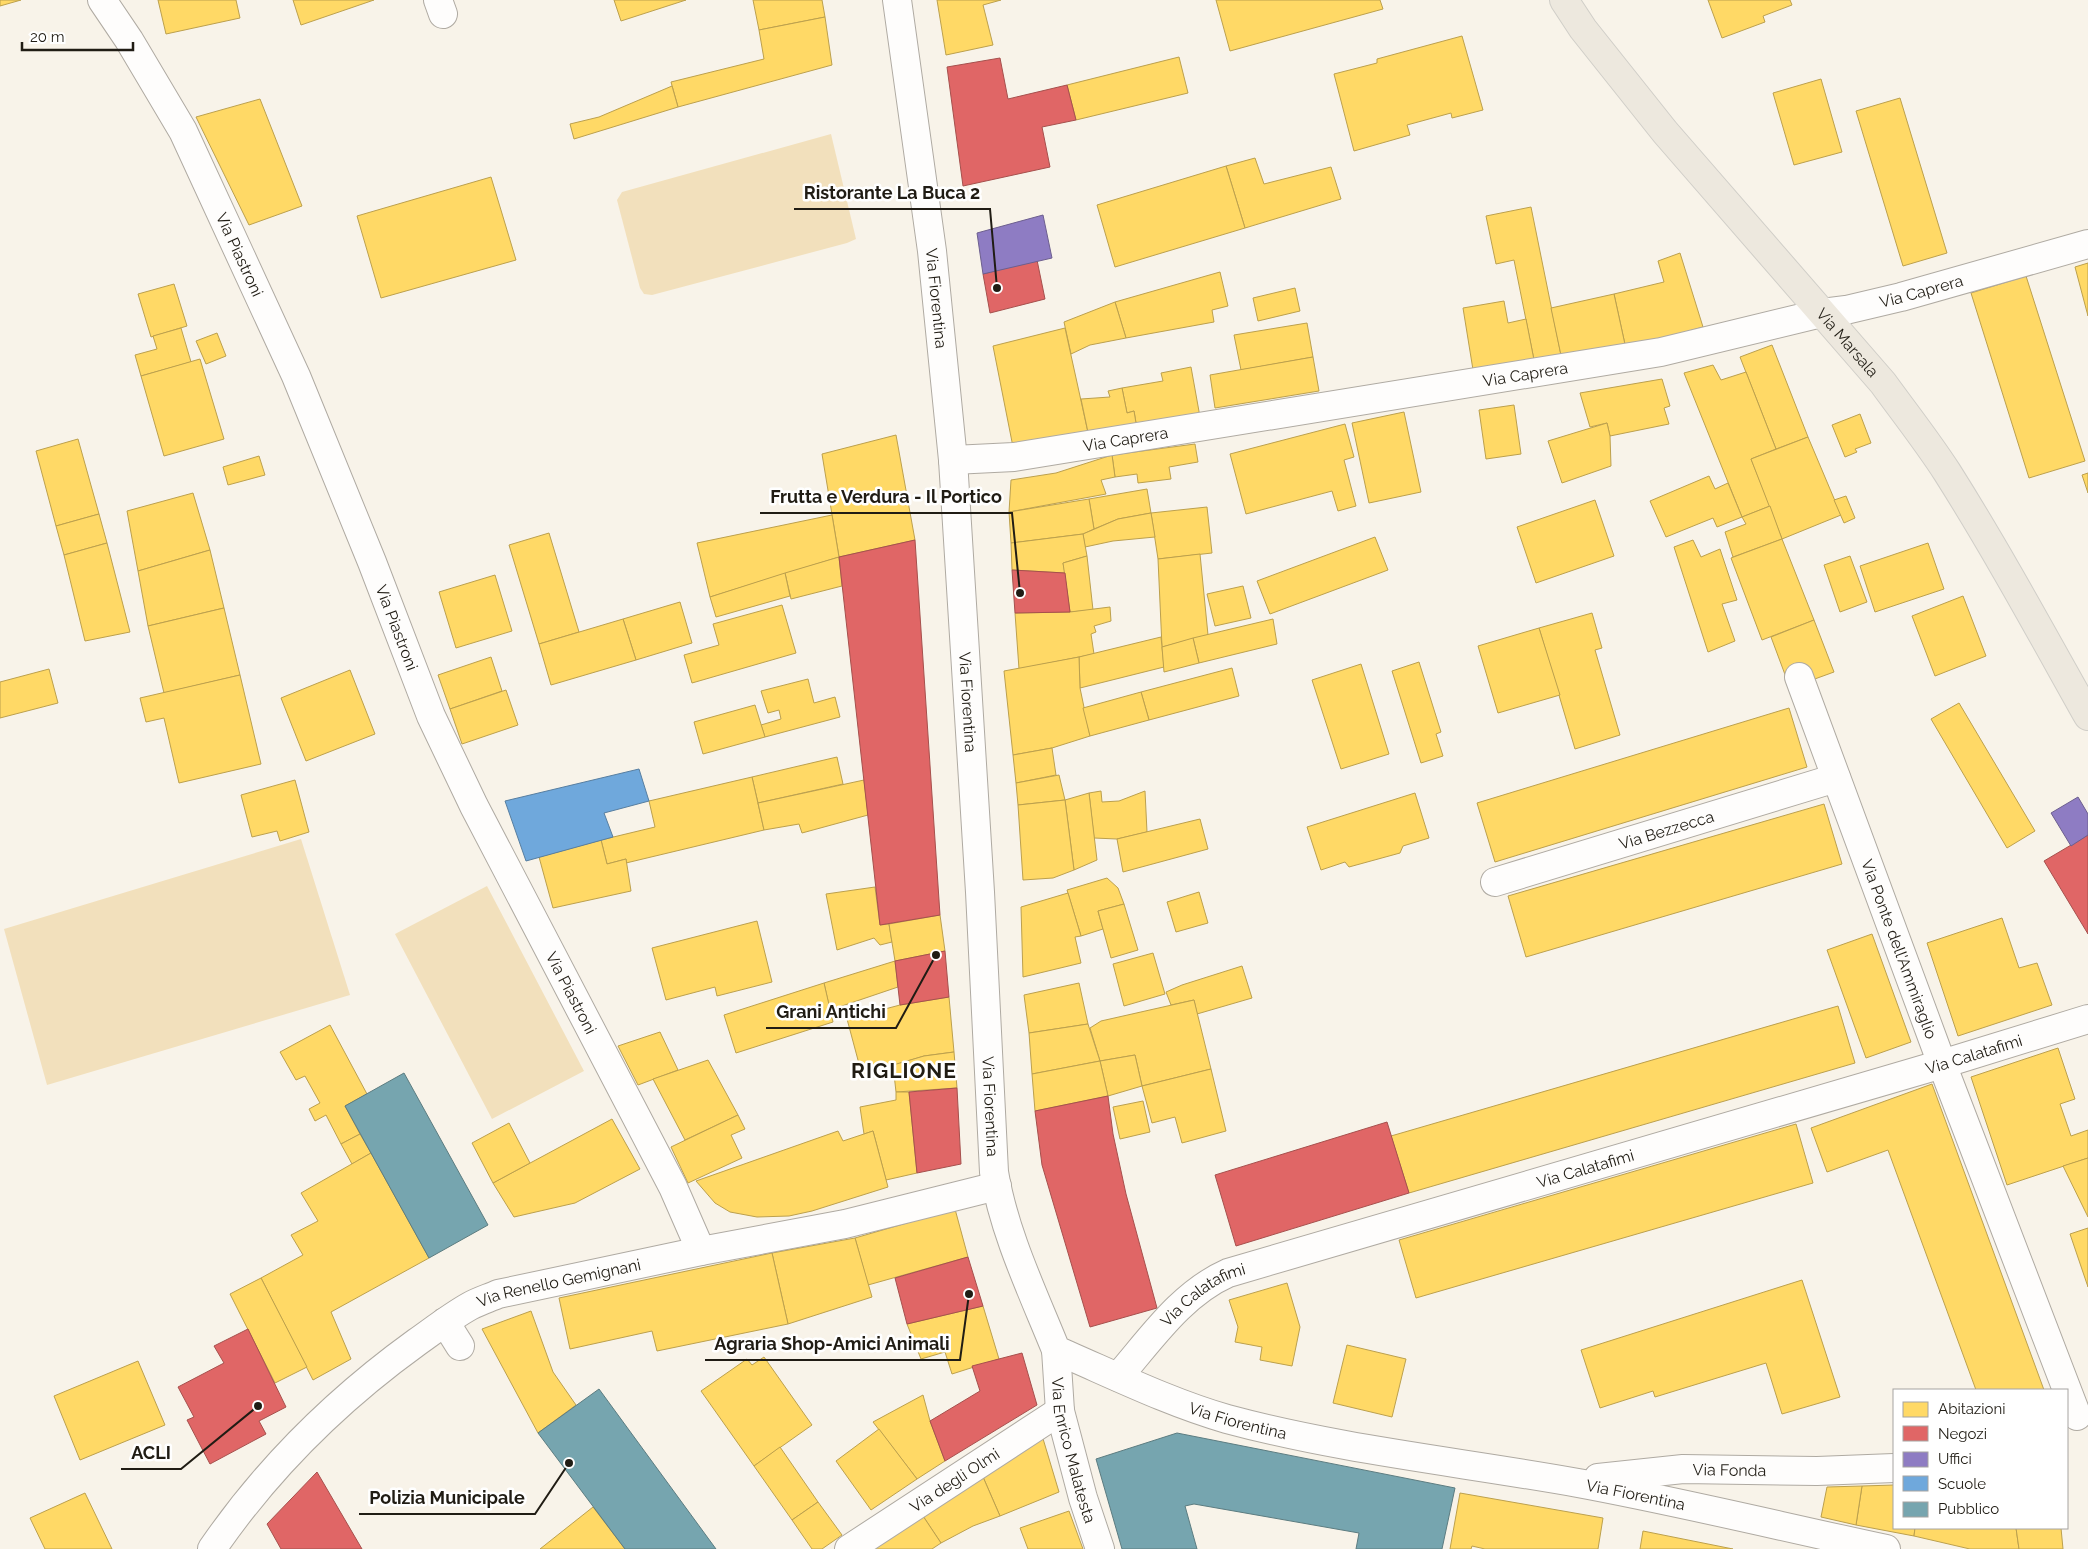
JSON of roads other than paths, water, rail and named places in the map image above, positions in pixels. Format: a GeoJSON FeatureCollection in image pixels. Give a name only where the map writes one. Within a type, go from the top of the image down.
{"type":"FeatureCollection","features":[{"type":"Feature","properties":{"kind":"main road","name":"Via Marsala"},"geometry":{"type":"LineString","coordinates":[[1564,0],[1589,36],[1665,132],[1882,382],[1946,471],[1998,556],[2088,716]]}},
{"type":"Feature","properties":{"kind":"street","name":"Via Piastroni"},"geometry":{"type":"LineString","coordinates":[[102,0],[129,40],[183,131],[296,376],[372,562],[431,716],[474,806],[673,1187],[701,1251]]}},
{"type":"Feature","properties":{"kind":"street","name":"Via Fiorentina"},"geometry":{"type":"LineString","coordinates":[[897,0],[932,251],[953,460],[980,892],[993,1161],[997,1186],[1026,1277],[1056,1350],[1144,1389],[1225,1418],[1298,1436],[1628,1492],[1886,1549]]}},
{"type":"Feature","properties":{"kind":"street","name":"Via Caprera"},"geometry":{"type":"LineString","coordinates":[[953,460],[1014,457],[1661,352],[1822,313],[1846,310],[2088,244]]}},
{"type":"Feature","properties":{"kind":"street","name":"Via Ponte dell'Ammiraglio"},"geometry":{"type":"LineString","coordinates":[[1799,677],[1942,1064],[2067,1389]]}},
{"type":"Feature","properties":{"kind":"street","name":"Via Bezzecca"},"geometry":{"type":"LineString","coordinates":[[1495,882],[1836,778]]}},
{"type":"Feature","properties":{"kind":"street","name":"Via Calatafimi"},"geometry":{"type":"LineString","coordinates":[[1118,1376],[1184,1302],[1205,1285],[1228,1273],[1942,1064],[2088,1019]]}},
{"type":"Feature","properties":{"kind":"street","name":"Via Renello Gemignani"},"geometry":{"type":"LineString","coordinates":[[212,1549],[231,1521],[258,1489],[347,1397],[390,1362],[470,1306],[498,1294],[701,1251],[845,1224],[997,1186]]}},
{"type":"Feature","properties":{"kind":"street"},"geometry":{"type":"LineString","coordinates":[[445,1322],[460,1346]]}},
{"type":"Feature","properties":{"kind":"street","name":"Via Enrico Malatesta"},"geometry":{"type":"LineString","coordinates":[[1056,1350],[1060,1411],[1083,1498],[1100,1549]]}},
{"type":"Feature","properties":{"kind":"street","name":"Via Ponte dell'Ammiraglio"},"geometry":{"type":"LineString","coordinates":[[2068,1393],[2077,1416]]}},
{"type":"Feature","properties":{"kind":"street","name":"Via degli Olmi"},"geometry":{"type":"LineString","coordinates":[[850,1549],[1060,1411]]}},
{"type":"Feature","properties":{"kind":"street","name":"Via Fonda"},"geometry":{"type":"LineString","coordinates":[[1566,1481],[1683,1469],[1817,1472],[1893,1468]]}},
{"type":"Feature","properties":{"kind":"place","name":"Ristorante La Buca 2"},"geometry":{"type":"Point","coordinates":[997,288]}},
{"type":"Feature","properties":{"kind":"place","name":"Frutta e Verdura - Il Portico"},"geometry":{"type":"Point","coordinates":[1020,593]}},
{"type":"Feature","properties":{"kind":"place","name":"Grani Antichi"},"geometry":{"type":"Point","coordinates":[936,955]}},
{"type":"Feature","properties":{"kind":"place","name":"Agraria Shop-Amici Animali"},"geometry":{"type":"Point","coordinates":[969,1294]}},
{"type":"Feature","properties":{"kind":"place","name":"ACLI"},"geometry":{"type":"Point","coordinates":[258,1406]}},
{"type":"Feature","properties":{"kind":"place","name":"Polizia Municipale"},"geometry":{"type":"Point","coordinates":[569,1463]}},
{"type":"Feature","properties":{"kind":"district","name":"RIGLIONE"},"geometry":{"type":"Point","coordinates":[904,1071]}}]}
